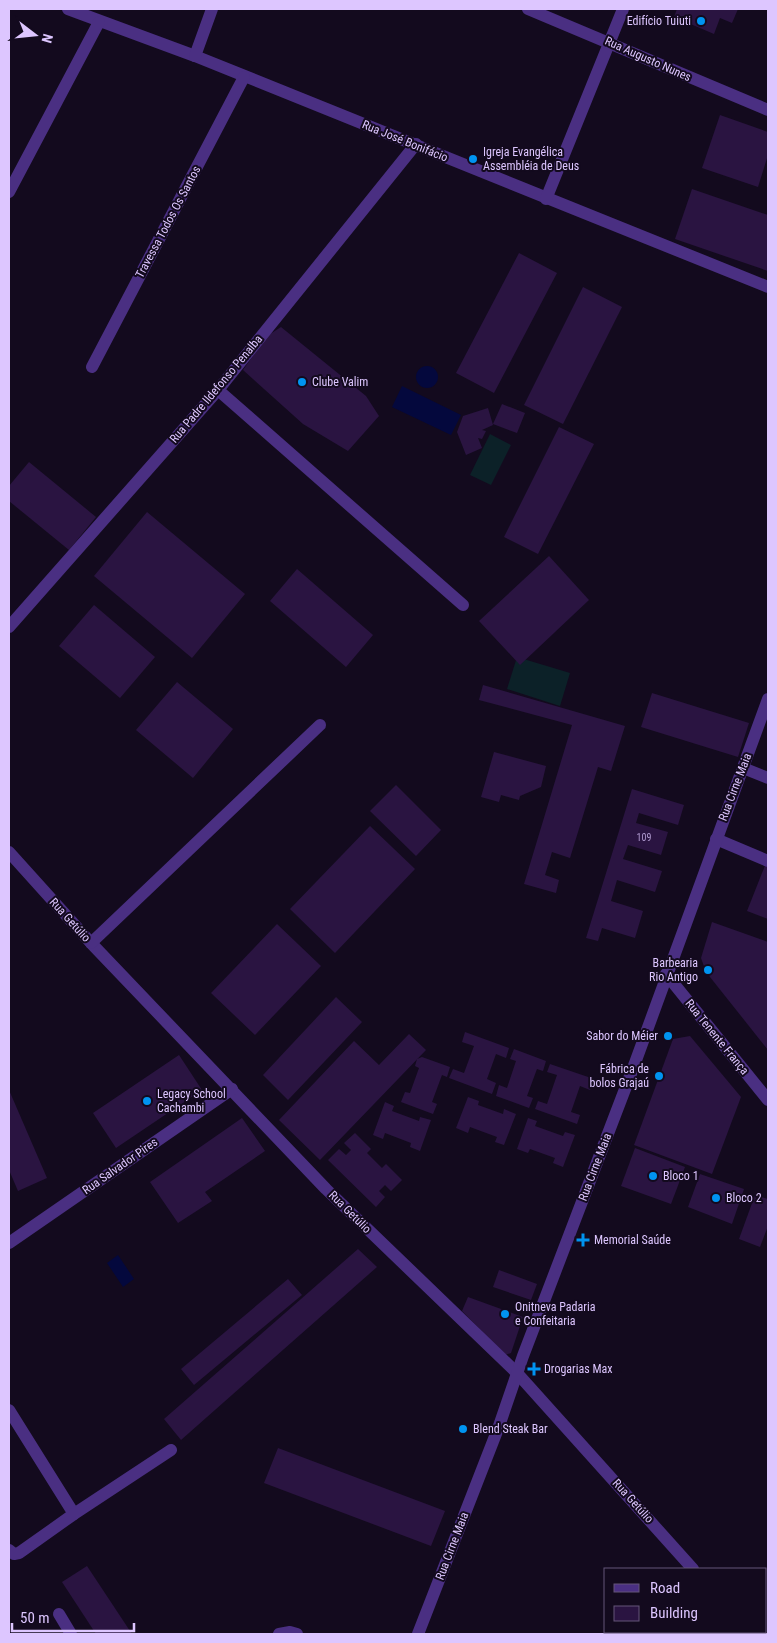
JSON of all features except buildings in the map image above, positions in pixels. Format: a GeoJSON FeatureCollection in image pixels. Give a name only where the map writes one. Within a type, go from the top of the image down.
{"type":"FeatureCollection","features":[{"type":"Feature","properties":{"kind":"street","name":"Rua José Bonifácio"},"geometry":{"type":"LineString","coordinates":[[68,9],[195,56],[768,287]]}},
{"type":"Feature","properties":{"kind":"street"},"geometry":{"type":"LineString","coordinates":[[195,56],[212,9]]}},
{"type":"Feature","properties":{"kind":"street","name":"Rua Augusto Nunes"},"geometry":{"type":"LineString","coordinates":[[528,9],[768,110]]}},
{"type":"Feature","properties":{"kind":"street"},"geometry":{"type":"LineString","coordinates":[[546,199],[623,9]]}},
{"type":"Feature","properties":{"kind":"street"},"geometry":{"type":"LineString","coordinates":[[9,192],[99,22]]}},
{"type":"Feature","properties":{"kind":"street","name":"Travessa Todos Os Santos"},"geometry":{"type":"LineString","coordinates":[[92,367],[244,77]]}},
{"type":"Feature","properties":{"kind":"street","name":"Rua Padre Ildefonso Penalba"},"geometry":{"type":"LineString","coordinates":[[9,627],[218,390],[416,144]]}},
{"type":"Feature","properties":{"kind":"street"},"geometry":{"type":"LineString","coordinates":[[218,390],[463,605]]}},
{"type":"Feature","properties":{"kind":"street","name":"Rua Cirne Maia"},"geometry":{"type":"LineString","coordinates":[[418,1634],[499,1426],[517,1373],[768,699]]}},
{"type":"Feature","properties":{"kind":"street"},"geometry":{"type":"LineString","coordinates":[[90,943],[320,725]]}},
{"type":"Feature","properties":{"kind":"street"},"geometry":{"type":"LineString","coordinates":[[743,768],[768,778]]}},
{"type":"Feature","properties":{"kind":"street"},"geometry":{"type":"LineString","coordinates":[[716,839],[768,860]]}},
{"type":"Feature","properties":{"kind":"street","name":"Rua Getúlio"},"geometry":{"type":"LineString","coordinates":[[9,852],[90,943],[326,1189],[517,1373],[692,1568]]}},
{"type":"Feature","properties":{"kind":"street","name":"Rua Tenente França"},"geometry":{"type":"LineString","coordinates":[[666,974],[768,1100]]}},
{"type":"Feature","properties":{"kind":"street","name":"Rua Salvador Pires"},"geometry":{"type":"LineString","coordinates":[[9,1243],[232,1089]]}},
{"type":"Feature","properties":{"kind":"street"},"geometry":{"type":"LineString","coordinates":[[9,1410],[74,1514]]}},
{"type":"Feature","properties":{"kind":"street"},"geometry":{"type":"LineString","coordinates":[[9,1550],[14,1554],[20,1553],[74,1514],[171,1450]]}},
{"type":"Feature","properties":{"kind":"street"},"geometry":{"type":"LineString","coordinates":[[59,1614],[71,1634]]}},
{"type":"Feature","properties":{"kind":"street"},"geometry":{"type":"LineString","coordinates":[[280,1634],[290,1632],[297,1634]]}},
{"type":"Feature","properties":{"kind":"shaded area"},"geometry":{"type":"Polygon","coordinates":[[[427,366],[435,369],[438,377],[435,385],[427,388],[419,385],[416,377],[419,369],[427,366]]]}},
{"type":"Feature","properties":{"kind":"shaded area"},"geometry":{"type":"Polygon","coordinates":[[[402,386],[461,415],[451,435],[392,407],[402,386]]]}},
{"type":"Feature","properties":{"kind":"shaded area"},"geometry":{"type":"Polygon","coordinates":[[[490,434],[511,445],[491,485],[470,475],[490,434]]]}},
{"type":"Feature","properties":{"kind":"shaded area"},"geometry":{"type":"Polygon","coordinates":[[[517,657],[570,673],[560,706],[507,689],[517,657]]]}},
{"type":"Feature","properties":{"kind":"shaded area"},"geometry":{"type":"Polygon","coordinates":[[[118,1255],[134,1279],[123,1287],[107,1263],[118,1255]]]}},
{"type":"Feature","properties":{"kind":"place","name":"Edifício Tuiuti"},"geometry":{"type":"Point","coordinates":[701,21]}},
{"type":"Feature","properties":{"kind":"place","name":"Igreja Evangélica Assembléia de Deus"},"geometry":{"type":"Point","coordinates":[473,159]}},
{"type":"Feature","properties":{"kind":"place","name":"Clube Valim"},"geometry":{"type":"Point","coordinates":[302,382]}},
{"type":"Feature","properties":{"kind":"place","name":"Barbearia Rio Antigo"},"geometry":{"type":"Point","coordinates":[708,970]}},
{"type":"Feature","properties":{"kind":"place","name":"Sabor do Méier"},"geometry":{"type":"Point","coordinates":[668,1036]}},
{"type":"Feature","properties":{"kind":"place","name":"Fábrica de bolos Grajaú"},"geometry":{"type":"Point","coordinates":[659,1076]}},
{"type":"Feature","properties":{"kind":"place","name":"Legacy School Cachambi"},"geometry":{"type":"Point","coordinates":[147,1101]}},
{"type":"Feature","properties":{"kind":"place","name":"Bloco 1"},"geometry":{"type":"Point","coordinates":[653,1176]}},
{"type":"Feature","properties":{"kind":"place","name":"Bloco 2"},"geometry":{"type":"Point","coordinates":[716,1198]}},
{"type":"Feature","properties":{"kind":"place","name":"Memorial Saúde"},"geometry":{"type":"Point","coordinates":[583,1240]}},
{"type":"Feature","properties":{"kind":"place","name":"Onitneva Padaria e Confeitaria"},"geometry":{"type":"Point","coordinates":[505,1314]}},
{"type":"Feature","properties":{"kind":"place","name":"Drogarias Max"},"geometry":{"type":"Point","coordinates":[534,1369]}},
{"type":"Feature","properties":{"kind":"place","name":"Blend Steak Bar"},"geometry":{"type":"Point","coordinates":[463,1429]}}]}
